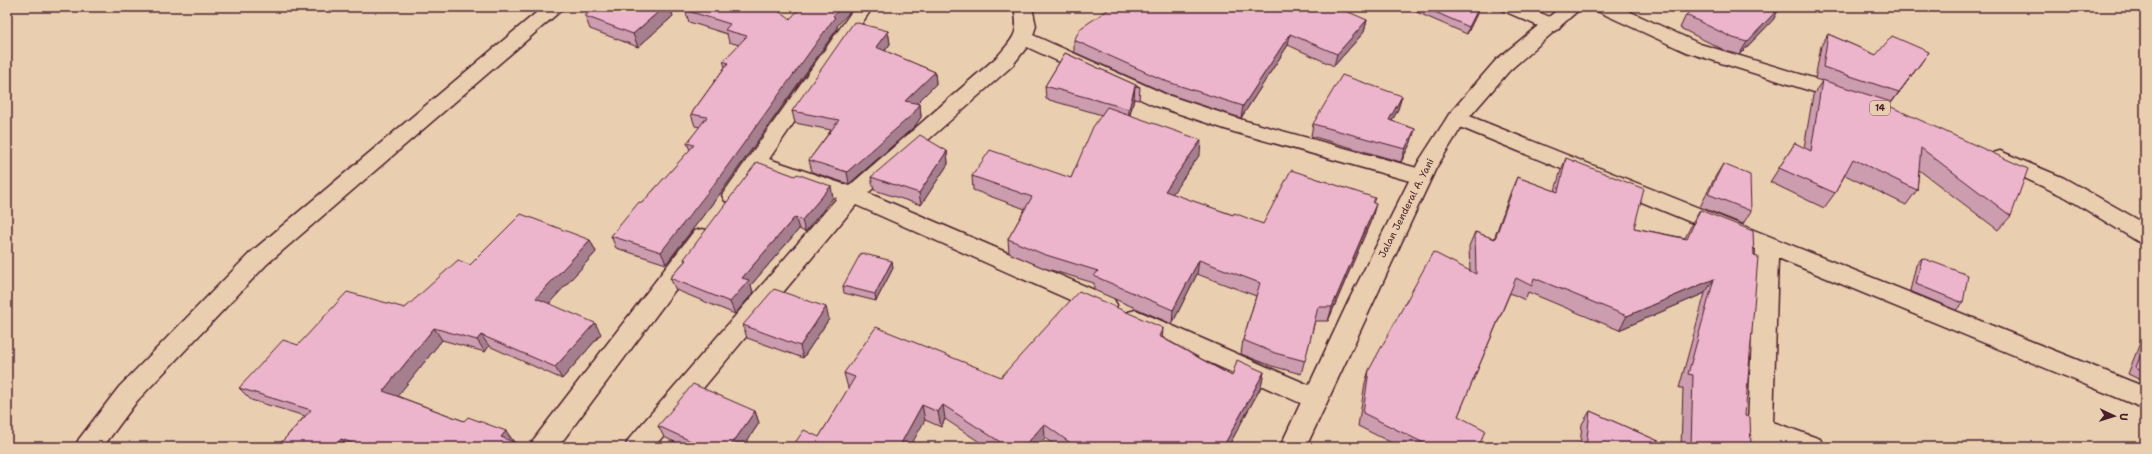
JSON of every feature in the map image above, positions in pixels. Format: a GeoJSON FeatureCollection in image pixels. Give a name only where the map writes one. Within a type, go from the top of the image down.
{"type":"FeatureCollection","features":[{"type":"Feature","properties":{"kind":"main road"},"geometry":{"type":"LineString","coordinates":[[88,447],[128,394],[260,258],[542,16],[556,7]]}},
{"type":"Feature","properties":{"kind":"main road"},"geometry":{"type":"LineString","coordinates":[[543,447],[718,216],[864,7]]}},
{"type":"Feature","properties":{"kind":"main road"},"geometry":{"type":"LineString","coordinates":[[638,447],[852,195],[1004,61],[1022,37],[1026,26],[1023,7]]}},
{"type":"Feature","properties":{"kind":"main road"},"geometry":{"type":"LineString","coordinates":[[1512,7],[1552,25]]}},
{"type":"Feature","properties":{"kind":"main road","name":"Jalan Jenderal A. Yani"},"geometry":{"type":"LineString","coordinates":[[1293,447],[1420,176],[1457,118],[1503,65],[1573,7]]}},
{"type":"Feature","properties":{"kind":"main road","name":"14"},"geometry":{"type":"LineString","coordinates":[[1604,7],[1693,48],[1867,103]]}},
{"type":"Feature","properties":{"kind":"main road"},"geometry":{"type":"LineString","coordinates":[[1022,37],[1160,100],[1241,126],[1420,176]]}},
{"type":"Feature","properties":{"kind":"main road"},"geometry":{"type":"LineString","coordinates":[[1457,118],[2145,398]]}},
{"type":"Feature","properties":{"kind":"main road"},"geometry":{"type":"LineString","coordinates":[[1982,150],[2046,177],[2114,214],[2145,235]]}},
{"type":"Feature","properties":{"kind":"main road"},"geometry":{"type":"LineString","coordinates":[[756,162],[852,195],[1316,399]]}},
{"type":"Feature","properties":{"kind":"main road"},"geometry":{"type":"LineString","coordinates":[[1767,245],[1760,438],[1811,447]]}},
{"type":"Feature","properties":{"kind":"building"},"geometry":{"type":"Polygon","coordinates":[[[596,7],[664,7],[633,34],[585,16],[596,7]]]}},
{"type":"Feature","properties":{"kind":"building"},"geometry":{"type":"Polygon","coordinates":[[[689,7],[772,7],[790,19],[801,7],[841,7],[833,16],[835,17],[718,179],[661,252],[611,236],[639,202],[642,203],[694,145],[687,143],[707,117],[691,114],[728,63],[723,61],[747,36],[725,30],[730,24],[685,10],[689,7]]]}},
{"type":"Feature","properties":{"kind":"building"},"geometry":{"type":"Polygon","coordinates":[[[1112,7],[1337,7],[1367,20],[1337,54],[1290,34],[1243,106],[1168,82],[1074,40],[1081,28],[1112,7]]]}},
{"type":"Feature","properties":{"kind":"building"},"geometry":{"type":"Polygon","coordinates":[[[1424,7],[1479,7],[1469,27],[1424,7]]]}},
{"type":"Feature","properties":{"kind":"building"},"geometry":{"type":"Polygon","coordinates":[[[1695,7],[1780,7],[1747,42],[1733,38],[1686,15],[1695,7]]]}},
{"type":"Feature","properties":{"kind":"building"},"geometry":{"type":"Polygon","coordinates":[[[854,22],[888,31],[876,47],[935,72],[905,101],[920,104],[913,114],[847,172],[809,160],[839,120],[792,111],[854,22]]]}},
{"type":"Feature","properties":{"kind":"building"},"geometry":{"type":"Polygon","coordinates":[[[1828,34],[1876,55],[1892,36],[1929,52],[1899,92],[1823,67],[1828,34]]]}},
{"type":"Feature","properties":{"kind":"building"},"geometry":{"type":"Polygon","coordinates":[[[1065,53],[1140,87],[1135,86],[1129,109],[1045,86],[1065,53]]]}},
{"type":"Feature","properties":{"kind":"building"},"geometry":{"type":"Polygon","coordinates":[[[1342,75],[1402,96],[1389,120],[1415,129],[1405,149],[1313,124],[1342,75]]]}},
{"type":"Feature","properties":{"kind":"building"},"geometry":{"type":"Polygon","coordinates":[[[1822,80],[1891,102],[1889,106],[2028,169],[2011,216],[1921,148],[1917,190],[1853,159],[1835,193],[1779,168],[1795,143],[1811,151],[1822,80]]]}},
{"type":"Feature","properties":{"kind":"building"},"geometry":{"type":"Polygon","coordinates":[[[1107,107],[1201,140],[1165,191],[1233,215],[1234,213],[1263,224],[1291,170],[1375,198],[1373,203],[1376,204],[1332,307],[1318,307],[1305,361],[1275,353],[1243,340],[1260,283],[1199,260],[1173,310],[1094,276],[1098,271],[1043,254],[1008,239],[1032,197],[972,176],[990,150],[1071,178],[1093,127],[1107,107]]]}},
{"type":"Feature","properties":{"kind":"building"},"geometry":{"type":"Polygon","coordinates":[[[920,135],[947,151],[919,193],[871,177],[920,135]]]}},
{"type":"Feature","properties":{"kind":"building"},"geometry":{"type":"Polygon","coordinates":[[[1566,158],[1644,189],[1634,228],[1687,239],[1700,210],[1753,231],[1754,256],[1758,257],[1745,416],[1750,417],[1751,447],[1691,447],[1693,375],[1688,374],[1714,279],[1627,316],[1534,278],[1532,286],[1516,278],[1458,416],[1485,430],[1479,447],[1432,447],[1363,413],[1369,370],[1433,252],[1476,274],[1475,232],[1495,239],[1517,177],[1558,192],[1566,158]]]}},
{"type":"Feature","properties":{"kind":"building"},"geometry":{"type":"Polygon","coordinates":[[[757,162],[795,176],[797,174],[831,186],[802,220],[795,217],[742,278],[749,280],[730,302],[670,278],[686,260],[684,259],[757,162]]]}},
{"type":"Feature","properties":{"kind":"building"},"geometry":{"type":"Polygon","coordinates":[[[1723,164],[1750,175],[1751,211],[1708,194],[1723,164]]]}},
{"type":"Feature","properties":{"kind":"building"},"geometry":{"type":"Polygon","coordinates":[[[521,214],[590,240],[536,298],[595,323],[555,367],[481,335],[477,340],[434,328],[383,391],[464,421],[468,417],[506,431],[501,437],[525,447],[364,447],[341,439],[334,447],[277,447],[311,410],[239,388],[283,340],[298,345],[347,292],[405,308],[458,260],[470,265],[521,214]]]}},
{"type":"Feature","properties":{"kind":"building"},"geometry":{"type":"Polygon","coordinates":[[[861,253],[892,261],[875,294],[843,286],[861,253]]]}},
{"type":"Feature","properties":{"kind":"building"},"geometry":{"type":"Polygon","coordinates":[[[1922,258],[1968,275],[1963,303],[1916,284],[1922,258]]]}},
{"type":"Feature","properties":{"kind":"building"},"geometry":{"type":"Polygon","coordinates":[[[774,289],[826,307],[800,346],[743,325],[774,289]]]}},
{"type":"Feature","properties":{"kind":"building"},"geometry":{"type":"Polygon","coordinates":[[[1079,291],[1163,328],[1159,336],[1232,376],[1237,360],[1264,372],[1223,447],[1076,447],[1044,424],[1024,447],[1008,447],[943,405],[938,412],[922,405],[899,447],[792,447],[804,430],[819,437],[855,377],[844,373],[876,327],[1001,377],[1079,291]]]}},
{"type":"Feature","properties":{"kind":"building"},"geometry":{"type":"Polygon","coordinates":[[[2145,344],[2145,372],[2136,367],[2145,344]]]}},
{"type":"Feature","properties":{"kind":"building"},"geometry":{"type":"Polygon","coordinates":[[[693,384],[755,411],[730,447],[704,447],[658,426],[693,384]]]}},
{"type":"Feature","properties":{"kind":"building"},"geometry":{"type":"Polygon","coordinates":[[[1590,411],[1672,447],[1586,447],[1590,411]]]}}]}
